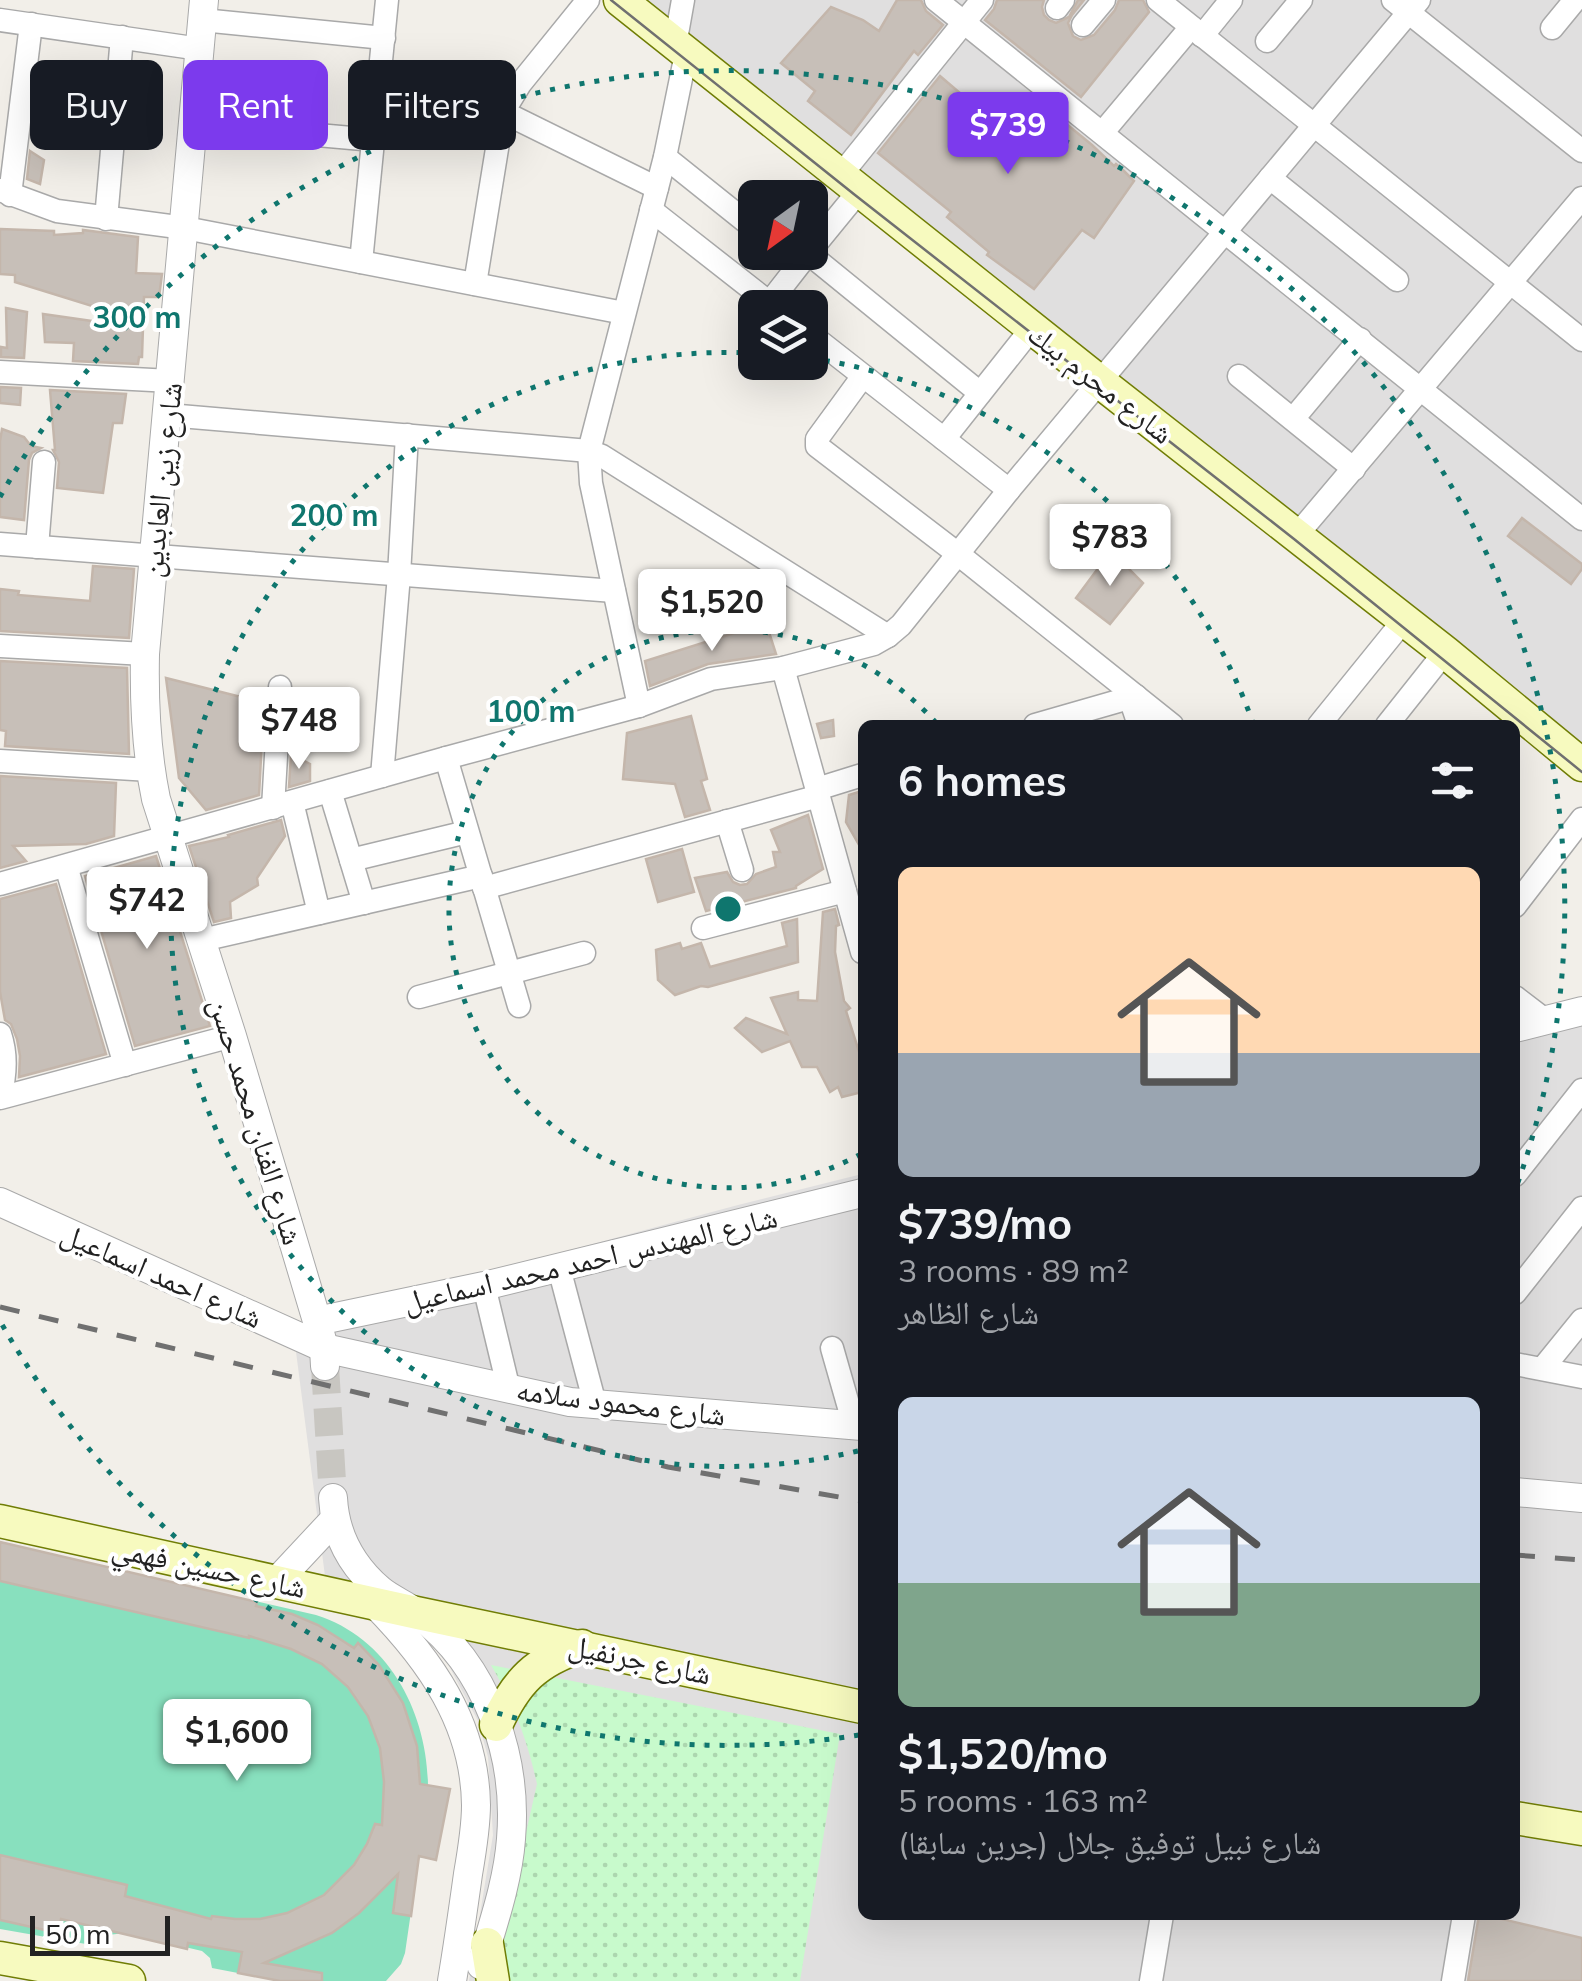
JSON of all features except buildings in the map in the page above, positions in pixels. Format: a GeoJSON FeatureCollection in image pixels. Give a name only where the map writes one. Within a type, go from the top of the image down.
{"type":"FeatureCollection","features":[{"type":"Feature","properties":{"kind":"main road","name":"شارع محرم بيك"},"geometry":{"type":"LineString","coordinates":[[620,0],[1579,756]]}},
{"type":"Feature","properties":{"kind":"main road","name":"شارع حسين فهمي"},"geometry":{"type":"LineString","coordinates":[[0,1521],[418,1613]]}},
{"type":"Feature","properties":{"kind":"main road","name":"شارع جرنفيل"},"geometry":{"type":"LineString","coordinates":[[418,1613],[858,1705]]}},
{"type":"Feature","properties":{"kind":"main road"},"geometry":{"type":"LineString","coordinates":[[496,1725],[508,1699],[527,1676],[543,1662],[582,1646]]}},
{"type":"Feature","properties":{"kind":"main road"},"geometry":{"type":"LineString","coordinates":[[1520,1819],[1582,1829]]}},
{"type":"Feature","properties":{"kind":"main road"},"geometry":{"type":"LineString","coordinates":[[487,1944],[493,1981]]}},
{"type":"Feature","properties":{"kind":"main road"},"geometry":{"type":"LineString","coordinates":[[0,1958],[78,1976],[129,1981]]}},
{"type":"Feature","properties":{"kind":"street"},"geometry":{"type":"LineString","coordinates":[[42,0],[5,193],[58,211],[185,228],[624,313]]}},
{"type":"Feature","properties":{"kind":"street"},"geometry":{"type":"LineString","coordinates":[[382,60],[387,0]]}},
{"type":"Feature","properties":{"kind":"street"},"geometry":{"type":"LineString","coordinates":[[516,91],[588,0]]}},
{"type":"Feature","properties":{"kind":"street"},"geometry":{"type":"LineString","coordinates":[[639,706],[590,483],[589,451],[665,156],[681,49],[683,0]]}},
{"type":"Feature","properties":{"kind":"street"},"geometry":{"type":"LineString","coordinates":[[936,0],[1582,519]]}},
{"type":"Feature","properties":{"kind":"street"},"geometry":{"type":"LineString","coordinates":[[828,216],[982,0]]}},
{"type":"Feature","properties":{"kind":"street"},"geometry":{"type":"LineString","coordinates":[[1083,25],[1104,0]]}},
{"type":"Feature","properties":{"kind":"street"},"geometry":{"type":"LineString","coordinates":[[1158,0],[1582,340]]}},
{"type":"Feature","properties":{"kind":"street"},"geometry":{"type":"LineString","coordinates":[[1103,132],[1231,0]]}},
{"type":"Feature","properties":{"kind":"street"},"geometry":{"type":"LineString","coordinates":[[1267,41],[1301,0]]}},
{"type":"Feature","properties":{"kind":"street"},"geometry":{"type":"LineString","coordinates":[[1552,28],[1575,0]]}},
{"type":"Feature","properties":{"kind":"street"},"geometry":{"type":"LineString","coordinates":[[0,884],[639,706],[711,679],[783,668],[874,644],[888,636],[1314,126],[1407,4],[1582,151]]}},
{"type":"Feature","properties":{"kind":"street"},"geometry":{"type":"LineString","coordinates":[[203,10],[384,38]]}},
{"type":"Feature","properties":{"kind":"street","name":"شارع زين العابدين"},"geometry":{"type":"LineString","coordinates":[[199,60],[203,10]]}},
{"type":"Feature","properties":{"kind":"street"},"geometry":{"type":"LineString","coordinates":[[0,20],[200,49]]}},
{"type":"Feature","properties":{"kind":"street"},"geometry":{"type":"LineString","coordinates":[[106,219],[122,38]]}},
{"type":"Feature","properties":{"kind":"street"},"geometry":{"type":"LineString","coordinates":[[516,119],[654,199],[756,290]]}},
{"type":"Feature","properties":{"kind":"street","name":"شارع زين العابدين"},"geometry":{"type":"LineString","coordinates":[[170,838],[150,770],[145,654],[192,150]]}},
{"type":"Feature","properties":{"kind":"street"},"geometry":{"type":"LineString","coordinates":[[361,262],[373,150]]}},
{"type":"Feature","properties":{"kind":"street"},"geometry":{"type":"LineString","coordinates":[[475,284],[497,150]]}},
{"type":"Feature","properties":{"kind":"street"},"geometry":{"type":"LineString","coordinates":[[665,156],[738,215]]}},
{"type":"Feature","properties":{"kind":"street"},"geometry":{"type":"LineString","coordinates":[[1270,178],[1397,280]]}},
{"type":"Feature","properties":{"kind":"street"},"geometry":{"type":"LineString","coordinates":[[1296,536],[1582,198]]}},
{"type":"Feature","properties":{"kind":"street"},"geometry":{"type":"LineString","coordinates":[[821,270],[980,392]]}},
{"type":"Feature","properties":{"kind":"street"},"geometry":{"type":"LineString","coordinates":[[944,439],[1032,328]]}},
{"type":"Feature","properties":{"kind":"street"},"geometry":{"type":"LineString","coordinates":[[1293,419],[1360,339]]}},
{"type":"Feature","properties":{"kind":"street"},"geometry":{"type":"LineString","coordinates":[[828,348],[1009,490]]}},
{"type":"Feature","properties":{"kind":"street"},"geometry":{"type":"LineString","coordinates":[[0,372],[171,381]]}},
{"type":"Feature","properties":{"kind":"street"},"geometry":{"type":"LineString","coordinates":[[863,376],[817,440],[818,446],[1165,720]]}},
{"type":"Feature","properties":{"kind":"street"},"geometry":{"type":"LineString","coordinates":[[1239,376],[1354,468]]}},
{"type":"Feature","properties":{"kind":"street"},"geometry":{"type":"LineString","coordinates":[[168,415],[589,451],[888,636]]}},
{"type":"Feature","properties":{"kind":"street"},"geometry":{"type":"LineString","coordinates":[[382,776],[406,436]]}},
{"type":"Feature","properties":{"kind":"street"},"geometry":{"type":"LineString","coordinates":[[38,546],[44,462]]}},
{"type":"Feature","properties":{"kind":"street"},"geometry":{"type":"LineString","coordinates":[[0,544],[614,591]]}},
{"type":"Feature","properties":{"kind":"street"},"geometry":{"type":"LineString","coordinates":[[1323,720],[1404,620]]}},
{"type":"Feature","properties":{"kind":"street"},"geometry":{"type":"LineString","coordinates":[[0,646],[145,654]]}},
{"type":"Feature","properties":{"kind":"street"},"geometry":{"type":"LineString","coordinates":[[1392,720],[1446,652]]}},
{"type":"Feature","properties":{"kind":"street"},"geometry":{"type":"LineString","coordinates":[[783,668],[858,928]]}},
{"type":"Feature","properties":{"kind":"street"},"geometry":{"type":"LineString","coordinates":[[280,688],[282,805],[319,913]]}},
{"type":"Feature","properties":{"kind":"street"},"geometry":{"type":"LineString","coordinates":[[1052,720],[1133,697]]}},
{"type":"Feature","properties":{"kind":"street"},"geometry":{"type":"LineString","coordinates":[[1133,697],[1138,720]]}},
{"type":"Feature","properties":{"kind":"street"},"geometry":{"type":"LineString","coordinates":[[446,758],[518,1006]]}},
{"type":"Feature","properties":{"kind":"street"},"geometry":{"type":"LineString","coordinates":[[0,761],[150,770]]}},
{"type":"Feature","properties":{"kind":"street"},"geometry":{"type":"LineString","coordinates":[[202,940],[364,903],[482,882],[727,821],[858,777]]}},
{"type":"Feature","properties":{"kind":"street"},"geometry":{"type":"LineString","coordinates":[[330,792],[364,903]]}},
{"type":"Feature","properties":{"kind":"street"},"geometry":{"type":"LineString","coordinates":[[1520,900],[1582,819]]}},
{"type":"Feature","properties":{"kind":"street"},"geometry":{"type":"LineString","coordinates":[[727,821],[742,870]]}},
{"type":"Feature","properties":{"kind":"street"},"geometry":{"type":"LineString","coordinates":[[351,860],[467,832]]}},
{"type":"Feature","properties":{"kind":"street","name":"شارع الفنان محمد حسن"},"geometry":{"type":"LineString","coordinates":[[170,838],[322,1345]]}},
{"type":"Feature","properties":{"kind":"street"},"geometry":{"type":"LineString","coordinates":[[66,866],[124,1064]]}},
{"type":"Feature","properties":{"kind":"street"},"geometry":{"type":"LineString","coordinates":[[703,928],[846,890]]}},
{"type":"Feature","properties":{"kind":"street"},"geometry":{"type":"LineString","coordinates":[[419,997],[584,953]]}},
{"type":"Feature","properties":{"kind":"street"},"geometry":{"type":"LineString","coordinates":[[1520,1001],[1545,1020]]}},
{"type":"Feature","properties":{"kind":"street"},"geometry":{"type":"LineString","coordinates":[[1520,1027],[1582,1011]]}},
{"type":"Feature","properties":{"kind":"street"},"geometry":{"type":"LineString","coordinates":[[0,1034],[6,1066],[0,1097],[232,1036]]}},
{"type":"Feature","properties":{"kind":"street"},"geometry":{"type":"LineString","coordinates":[[1520,1170],[1582,1090]]}},
{"type":"Feature","properties":{"kind":"street","name":"شارع المهندس احمد محمد اسماعيل"},"geometry":{"type":"LineString","coordinates":[[322,1345],[484,1286],[858,1194]]}},
{"type":"Feature","properties":{"kind":"street","name":"شارع احمد اسماعيل"},"geometry":{"type":"LineString","coordinates":[[0,1202],[322,1345]]}},
{"type":"Feature","properties":{"kind":"street"},"geometry":{"type":"LineString","coordinates":[[1520,1287],[1582,1208]]}},
{"type":"Feature","properties":{"kind":"street"},"geometry":{"type":"LineString","coordinates":[[558,1268],[595,1404]]}},
{"type":"Feature","properties":{"kind":"street"},"geometry":{"type":"LineString","coordinates":[[484,1286],[509,1390]]}},
{"type":"Feature","properties":{"kind":"street"},"geometry":{"type":"LineString","coordinates":[[1543,1368],[1582,1320]]}},
{"type":"Feature","properties":{"kind":"street","name":"شارع محمود سلامه"},"geometry":{"type":"LineString","coordinates":[[322,1345],[570,1402],[858,1426]]}},
{"type":"Feature","properties":{"kind":"street"},"geometry":{"type":"LineString","coordinates":[[832,1348],[858,1426]]}},
{"type":"Feature","properties":{"kind":"street"},"geometry":{"type":"LineString","coordinates":[[1520,1365],[1582,1377]]}},
{"type":"Feature","properties":{"kind":"street"},"geometry":{"type":"LineString","coordinates":[[1520,1490],[1582,1498]]}},
{"type":"Feature","properties":{"kind":"street"},"geometry":{"type":"LineString","coordinates":[[277,1580],[333,1509],[352,1559],[366,1576],[418,1613],[456,1649],[482,1689],[509,1774],[511,1840],[504,1882],[477,1981]]}},
{"type":"Feature","properties":{"kind":"street"},"geometry":{"type":"LineString","coordinates":[[375,1604],[410,1641],[440,1682],[468,1747],[474,1778],[474,1832],[452,1981]]}},
{"type":"Feature","properties":{"kind":"street"},"geometry":{"type":"LineString","coordinates":[[474,1832],[511,1840]]}},
{"type":"Feature","properties":{"kind":"street"},"geometry":{"type":"LineString","coordinates":[[1151,1981],[1161,1920]]}},
{"type":"Feature","properties":{"kind":"street"},"geometry":{"type":"LineString","coordinates":[[1453,1981],[1463,1920]]}},
{"type":"Feature","properties":{"kind":"shaded area"},"geometry":{"type":"Polygon","coordinates":[[[629,0],[1582,0],[1582,751],[629,0]]]}},
{"type":"Feature","properties":{"kind":"shaded area"},"geometry":{"type":"Polygon","coordinates":[[[1582,999],[1582,1981],[469,1981],[493,1835],[488,1757],[478,1721],[449,1666],[412,1622],[329,1607],[295,1344],[325,1316],[858,1175],[858,1920],[1520,1920],[1520,1012],[1582,999]]]}},
{"type":"Feature","properties":{"kind":"green space"},"geometry":{"type":"Polygon","coordinates":[[[0,1542],[316,1615],[342,1626],[383,1660],[411,1705],[426,1758],[428,1785],[450,1789],[436,1860],[419,1857],[405,1953],[386,1981],[280,1981],[212,1968],[210,1958],[202,1951],[125,1933],[108,1935],[103,1947],[0,1929],[0,1542]]]}},
{"type":"Feature","properties":{"kind":"green space"},"geometry":{"type":"Polygon","coordinates":[[[491,1665],[840,1734],[800,1981],[507,1981],[498,1956],[537,1784],[519,1723],[491,1665]]]}},
{"type":"Feature","properties":{"kind":"tunnel"},"geometry":{"type":"LineString","coordinates":[[325,1366],[333,1498]]}},
{"type":"Feature","properties":{"kind":"tram line"},"geometry":{"type":"LineString","coordinates":[[611,0],[1518,720]]}},
{"type":"Feature","properties":{"kind":"tram line"},"geometry":{"type":"LineString","coordinates":[[1520,722],[1582,772]]}},
{"type":"Feature","properties":{"kind":"railway"},"geometry":{"type":"LineString","coordinates":[[0,1307],[668,1467],[858,1500]]}},
{"type":"Feature","properties":{"kind":"railway"},"geometry":{"type":"LineString","coordinates":[[1520,1555],[1582,1560]]}}]}
